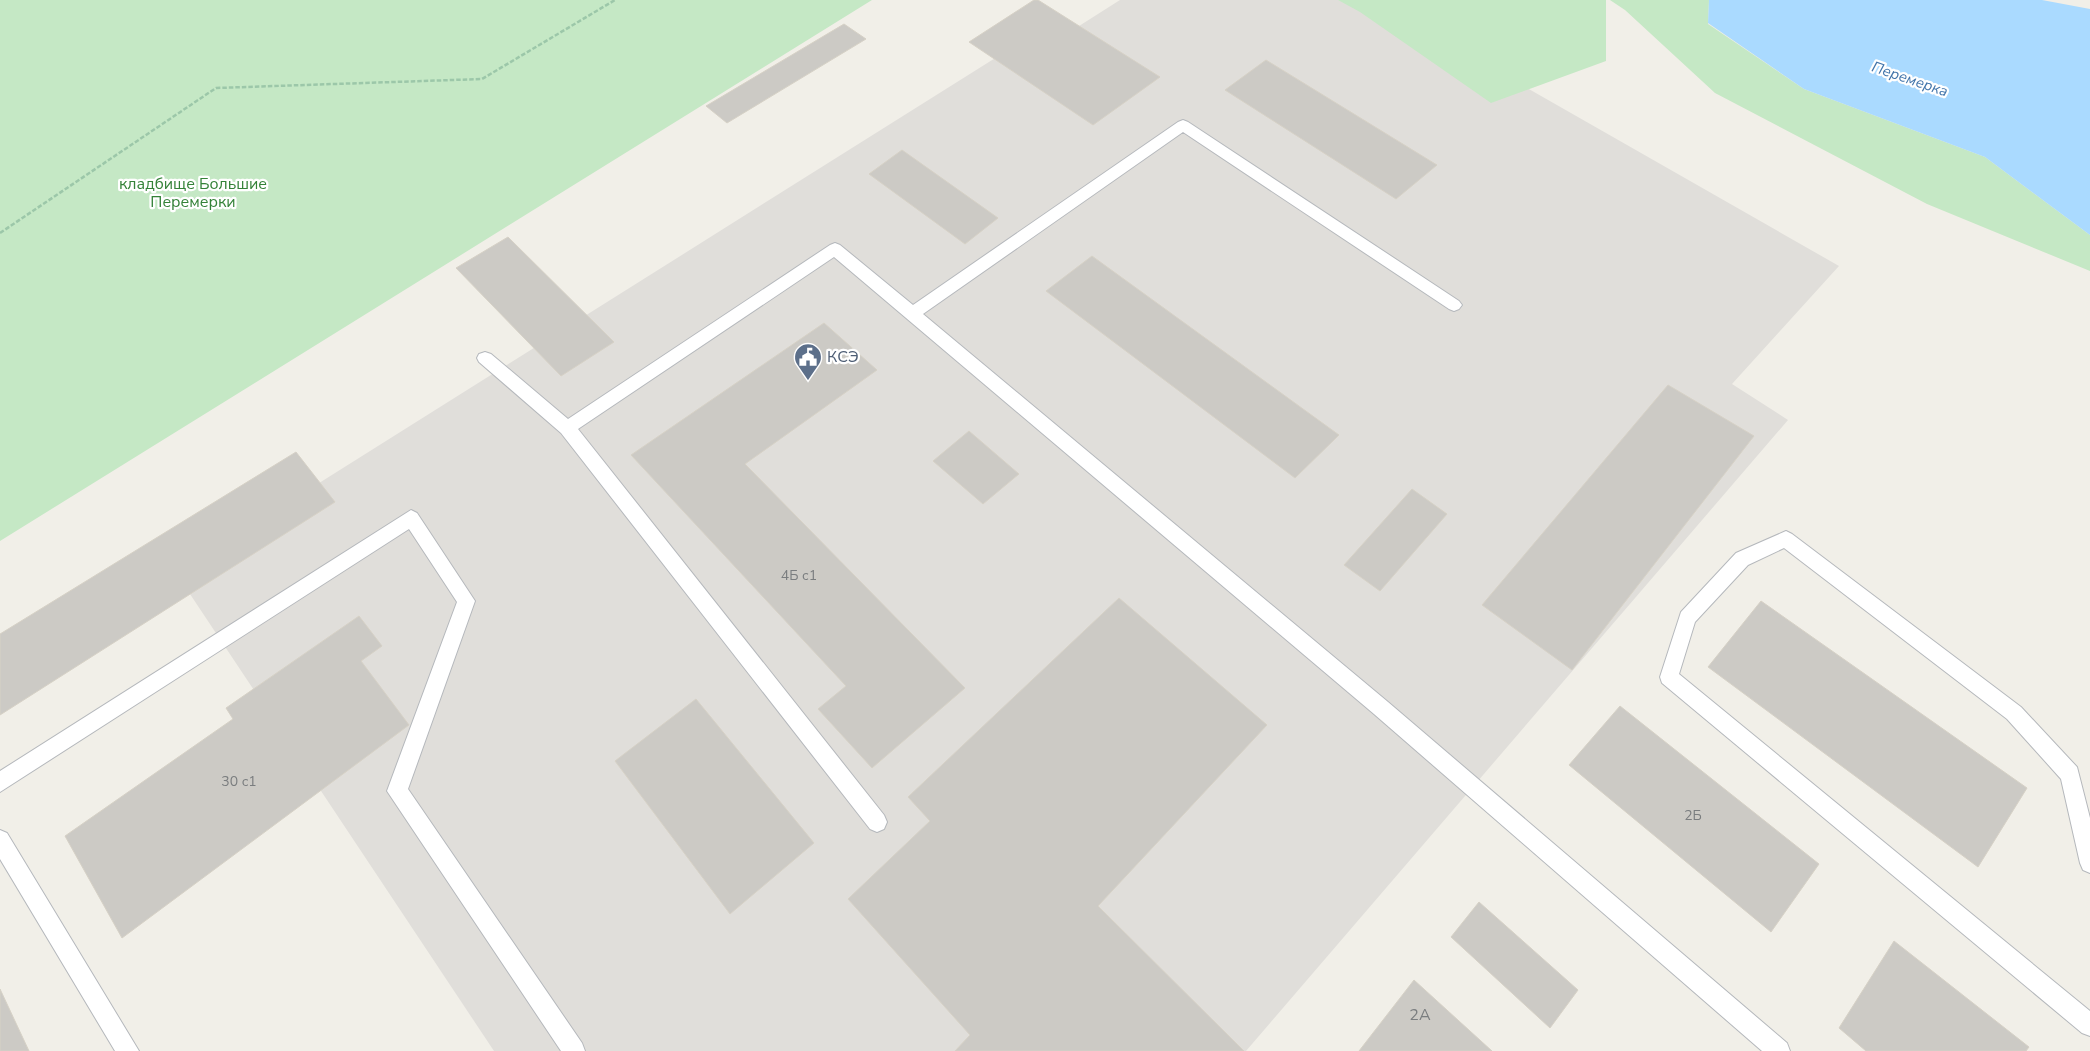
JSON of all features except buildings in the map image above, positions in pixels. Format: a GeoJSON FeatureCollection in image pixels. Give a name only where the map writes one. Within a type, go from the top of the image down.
{"type":"FeatureCollection","features":[{"type":"Feature","properties":{"kind":"lane"},"geometry":{"type":"LineString","coordinates":[[912,314],[1183,125],[1454,304]]}},
{"type":"Feature","properties":{"kind":"lane"},"geometry":{"type":"LineString","coordinates":[[568,428],[835,249],[1381,708],[1778,1051]]}},
{"type":"Feature","properties":{"kind":"lane"},"geometry":{"type":"LineString","coordinates":[[486,358],[568,428],[877,822]]}},
{"type":"Feature","properties":{"kind":"lane"},"geometry":{"type":"LineString","coordinates":[[0,782],[411,518],[466,601],[397,791],[574,1051]]}},
{"type":"Feature","properties":{"kind":"lane"},"geometry":{"type":"LineString","coordinates":[[2090,863],[2070,774],[2014,713],[1786,539],[1742,559],[1687,618],[1669,677],[2090,1025]]}},
{"type":"Feature","properties":{"kind":"lane"},"geometry":{"type":"LineString","coordinates":[[0,840],[128,1051]]}},
{"type":"Feature","properties":{"kind":"path"},"geometry":{"type":"LineString","coordinates":[[0,233],[216,88],[482,79],[615,0]]}},
{"type":"Feature","properties":{"kind":"shaded area"},"geometry":{"type":"Polygon","coordinates":[[[1120,0],[1373,0],[1839,266],[1732,384],[1788,420],[1246,1051],[494,1051],[176,573],[1035,33],[1057,40],[1120,0]]]}},
{"type":"Feature","properties":{"kind":"green space","name":"кладбище Большие Перемерки"},"geometry":{"type":"Polygon","coordinates":[[[0,0],[872,0],[0,541],[0,0]]]}},
{"type":"Feature","properties":{"kind":"green space"},"geometry":{"type":"Polygon","coordinates":[[[1338,0],[1606,0],[1606,61],[1491,103],[1360,12],[1338,0]]]}},
{"type":"Feature","properties":{"kind":"green space"},"geometry":{"type":"Polygon","coordinates":[[[1610,0],[1709,0],[1708,24],[1804,89],[1985,157],[2090,235],[2090,271],[1927,204],[1715,93],[1625,10],[1610,0]]]}},
{"type":"Feature","properties":{"kind":"water","name":"Перемерка"},"geometry":{"type":"Polygon","coordinates":[[[1709,0],[2042,0],[2090,9],[2090,235],[1985,157],[1804,89],[1708,23],[1709,0]]]}},
{"type":"Feature","properties":{"kind":"place","name":"КСЭ"},"geometry":{"type":"Point","coordinates":[808,381]}}]}
